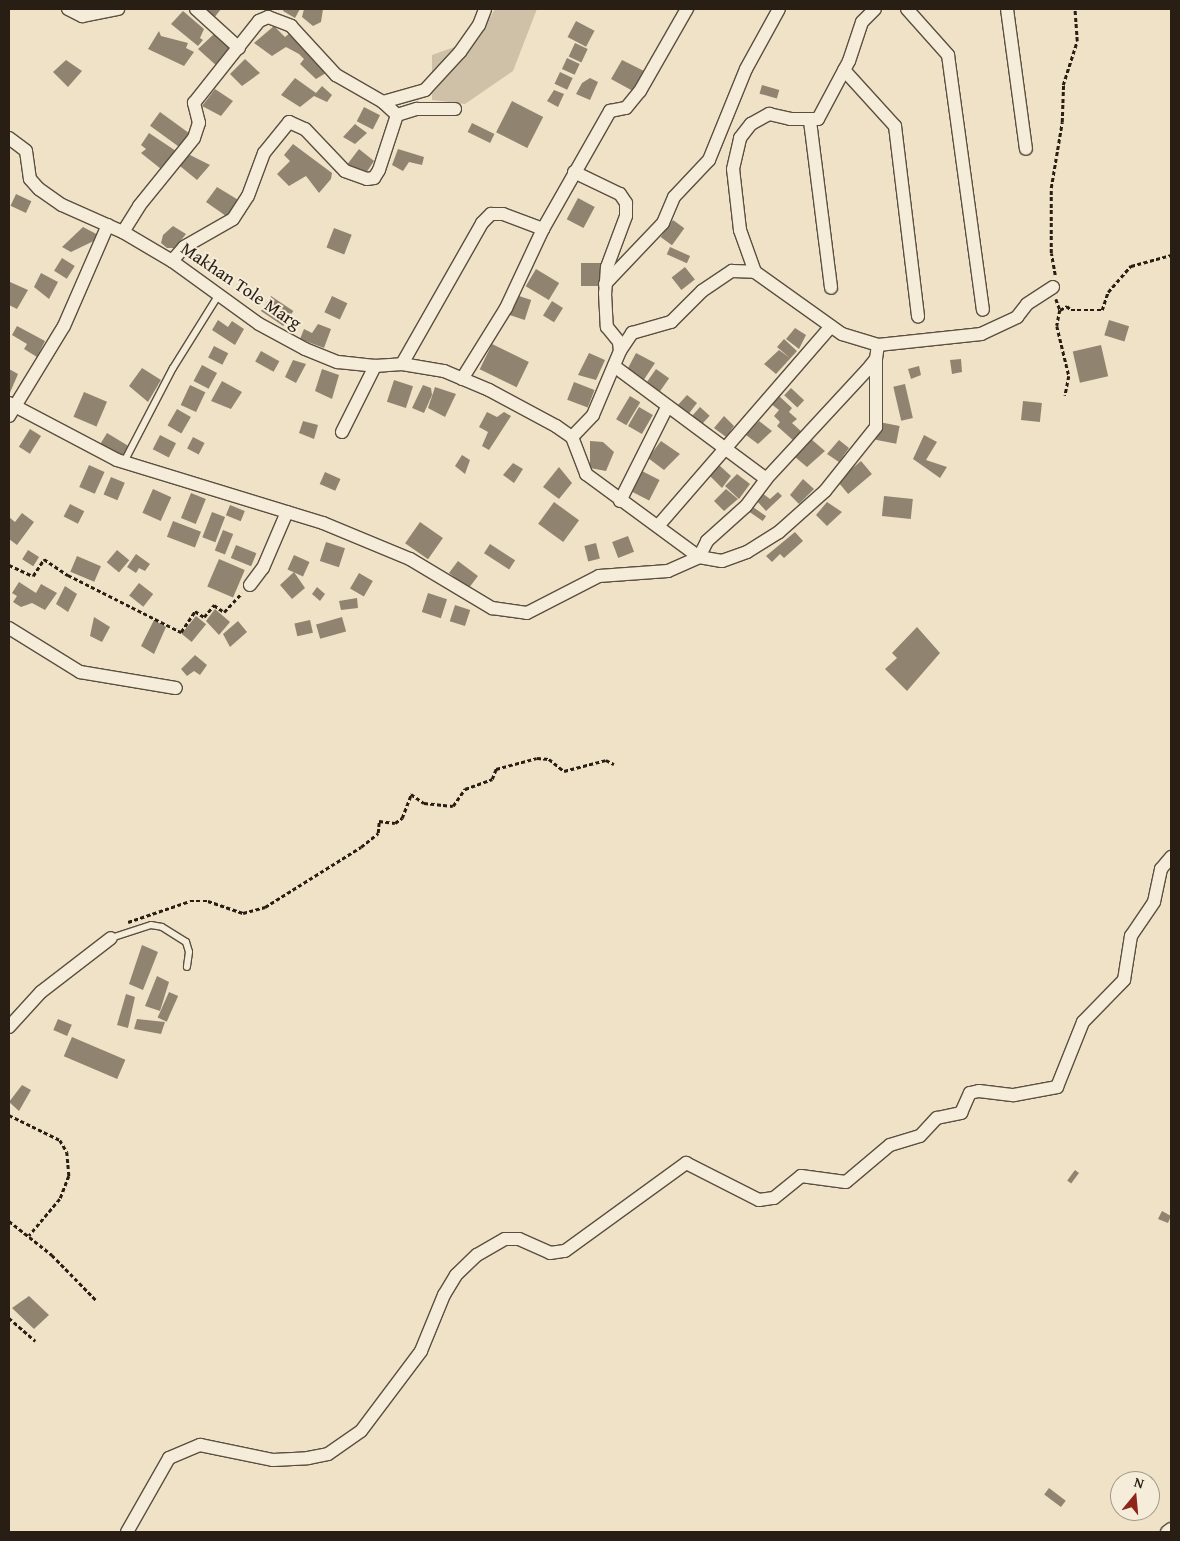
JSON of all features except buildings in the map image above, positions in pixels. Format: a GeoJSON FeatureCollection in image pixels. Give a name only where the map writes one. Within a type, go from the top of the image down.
{"type":"FeatureCollection","features":[{"type":"Feature","properties":{"kind":"street"},"geometry":{"type":"LineString","coordinates":[[68,9],[82,16],[118,9]]}},
{"type":"Feature","properties":{"kind":"street"},"geometry":{"type":"LineString","coordinates":[[196,9],[239,48]]}},
{"type":"Feature","properties":{"kind":"street"},"geometry":{"type":"LineString","coordinates":[[383,102],[425,90],[460,52],[480,25],[485,9]]}},
{"type":"Feature","properties":{"kind":"street"},"geometry":{"type":"LineString","coordinates":[[462,378],[506,308],[543,229],[610,110],[626,108],[640,92],[687,9]]}},
{"type":"Feature","properties":{"kind":"street"},"geometry":{"type":"LineString","coordinates":[[605,284],[663,223],[674,197],[709,160],[746,69],[778,9]]}},
{"type":"Feature","properties":{"kind":"street"},"geometry":{"type":"LineString","coordinates":[[755,272],[740,230],[733,169],[740,138],[751,124],[769,114],[810,120],[818,119],[844,70],[862,22],[875,9]]}},
{"type":"Feature","properties":{"kind":"street"},"geometry":{"type":"LineString","coordinates":[[907,9],[948,54],[983,310]]}},
{"type":"Feature","properties":{"kind":"street"},"geometry":{"type":"LineString","coordinates":[[1007,9],[1026,149]]}},
{"type":"Feature","properties":{"kind":"street"},"geometry":{"type":"LineString","coordinates":[[124,232],[139,206],[194,138],[199,123],[194,103],[259,21],[275,19],[291,26],[323,64],[350,86],[383,102],[397,115]]}},
{"type":"Feature","properties":{"kind":"street"},"geometry":{"type":"LineString","coordinates":[[844,70],[895,126],[918,317]]}},
{"type":"Feature","properties":{"kind":"street"},"geometry":{"type":"LineString","coordinates":[[397,115],[430,107],[455,109]]}},
{"type":"Feature","properties":{"kind":"street"},"geometry":{"type":"LineString","coordinates":[[172,261],[191,243],[233,219],[248,196],[264,153],[289,122],[305,129],[345,171],[366,179],[374,178],[379,170],[397,115]]}},
{"type":"Feature","properties":{"kind":"street"},"geometry":{"type":"LineString","coordinates":[[810,120],[831,288]]}},
{"type":"Feature","properties":{"kind":"street","name":"Makhan Tole Marg"},"geometry":{"type":"LineString","coordinates":[[9,138],[26,151],[30,179],[39,189],[62,205],[124,232],[172,261],[218,296],[304,349],[338,362],[375,366],[402,364],[462,378],[530,410],[572,437]]}},
{"type":"Feature","properties":{"kind":"street"},"geometry":{"type":"LineString","coordinates":[[574,172],[620,194],[626,203],[626,216],[611,249],[605,284],[605,318],[620,350]]}},
{"type":"Feature","properties":{"kind":"street"},"geometry":{"type":"LineString","coordinates":[[402,364],[417,333],[490,214],[518,219],[543,229]]}},
{"type":"Feature","properties":{"kind":"street"},"geometry":{"type":"LineString","coordinates":[[108,225],[64,326],[11,408],[124,462],[287,512],[410,559],[484,604],[507,612],[527,613],[600,576],[668,571],[699,558],[722,560],[747,552],[798,517],[825,491],[876,427],[876,359],[878,345]]}},
{"type":"Feature","properties":{"kind":"street"},"geometry":{"type":"LineString","coordinates":[[699,558],[586,474],[572,437],[593,415],[620,350],[632,333],[671,322],[702,291],[732,271],[755,272],[831,326],[878,345],[981,334],[1017,317],[1027,304],[1054,287]]}},
{"type":"Feature","properties":{"kind":"street"},"geometry":{"type":"LineString","coordinates":[[658,526],[831,326]]}},
{"type":"Feature","properties":{"kind":"street"},"geometry":{"type":"LineString","coordinates":[[699,558],[707,541],[746,506],[766,479],[876,359]]}},
{"type":"Feature","properties":{"kind":"street"},"geometry":{"type":"LineString","coordinates":[[342,432],[375,366]]}},
{"type":"Feature","properties":{"kind":"street"},"geometry":{"type":"LineString","coordinates":[[614,366],[766,479]]}},
{"type":"Feature","properties":{"kind":"street"},"geometry":{"type":"LineString","coordinates":[[620,500],[667,407]]}},
{"type":"Feature","properties":{"kind":"street"},"geometry":{"type":"LineString","coordinates":[[250,585],[263,568],[287,512]]}},
{"type":"Feature","properties":{"kind":"street"},"geometry":{"type":"LineString","coordinates":[[9,628],[80,672],[176,688]]}},
{"type":"Feature","properties":{"kind":"street"},"geometry":{"type":"LineString","coordinates":[[127,1532],[170,1458],[200,1445],[273,1460],[308,1458],[328,1454],[361,1431],[421,1351],[444,1295],[456,1275],[477,1255],[505,1239],[519,1239],[550,1253],[565,1252],[686,1163],[759,1200],[774,1198],[801,1176],[846,1182],[890,1145],[920,1136],[937,1118],[960,1113],[970,1093],[979,1090],[1014,1095],[1057,1087],[1083,1022],[1124,980],[1131,936],[1154,902],[1161,869],[1171,858]]}},
{"type":"Feature","properties":{"kind":"street"},"geometry":{"type":"LineString","coordinates":[[9,1027],[41,992],[111,938]]}},
{"type":"Feature","properties":{"kind":"street"},"geometry":{"type":"LineString","coordinates":[[1167,1532],[1171,1529]]}},
{"type":"Feature","properties":{"kind":"lane"},"geometry":{"type":"LineString","coordinates":[[124,462],[173,368],[218,296]]}},
{"type":"Feature","properties":{"kind":"lane"},"geometry":{"type":"LineString","coordinates":[[111,938],[151,925],[162,927],[186,942],[190,952],[187,967]]}},
{"type":"Feature","properties":{"kind":"path"},"geometry":{"type":"LineString","coordinates":[[1065,396],[1069,376],[1058,326],[1060,310],[1054,287],[1051,188],[1062,122],[1063,85],[1077,41],[1075,9]]}},
{"type":"Feature","properties":{"kind":"path"},"geometry":{"type":"LineString","coordinates":[[1060,310],[1067,306],[1071,310],[1102,310],[1108,292],[1131,266],[1171,255]]}},
{"type":"Feature","properties":{"kind":"path"},"geometry":{"type":"LineString","coordinates":[[9,565],[33,576],[44,559],[68,575],[181,632],[195,611],[204,617],[214,605],[224,612],[250,585]]}},
{"type":"Feature","properties":{"kind":"path"},"geometry":{"type":"LineString","coordinates":[[111,938],[132,919],[190,900],[208,901],[244,913],[265,907],[361,847],[378,833],[379,821],[395,823],[402,818],[412,794],[424,803],[453,806],[465,789],[492,779],[496,769],[537,758],[549,759],[564,771],[606,760],[614,764]]}},
{"type":"Feature","properties":{"kind":"path"},"geometry":{"type":"LineString","coordinates":[[9,1115],[60,1140],[67,1152],[69,1176],[60,1199],[29,1236]]}},
{"type":"Feature","properties":{"kind":"path"},"geometry":{"type":"LineString","coordinates":[[9,1221],[29,1236],[96,1300]]}},
{"type":"Feature","properties":{"kind":"path"},"geometry":{"type":"LineString","coordinates":[[9,1318],[35,1341]]}},
{"type":"Feature","properties":{"kind":"shaded area"},"geometry":{"type":"Polygon","coordinates":[[[495,9],[537,9],[513,71],[465,104],[432,100],[432,55],[477,39],[495,9]]]}}]}
